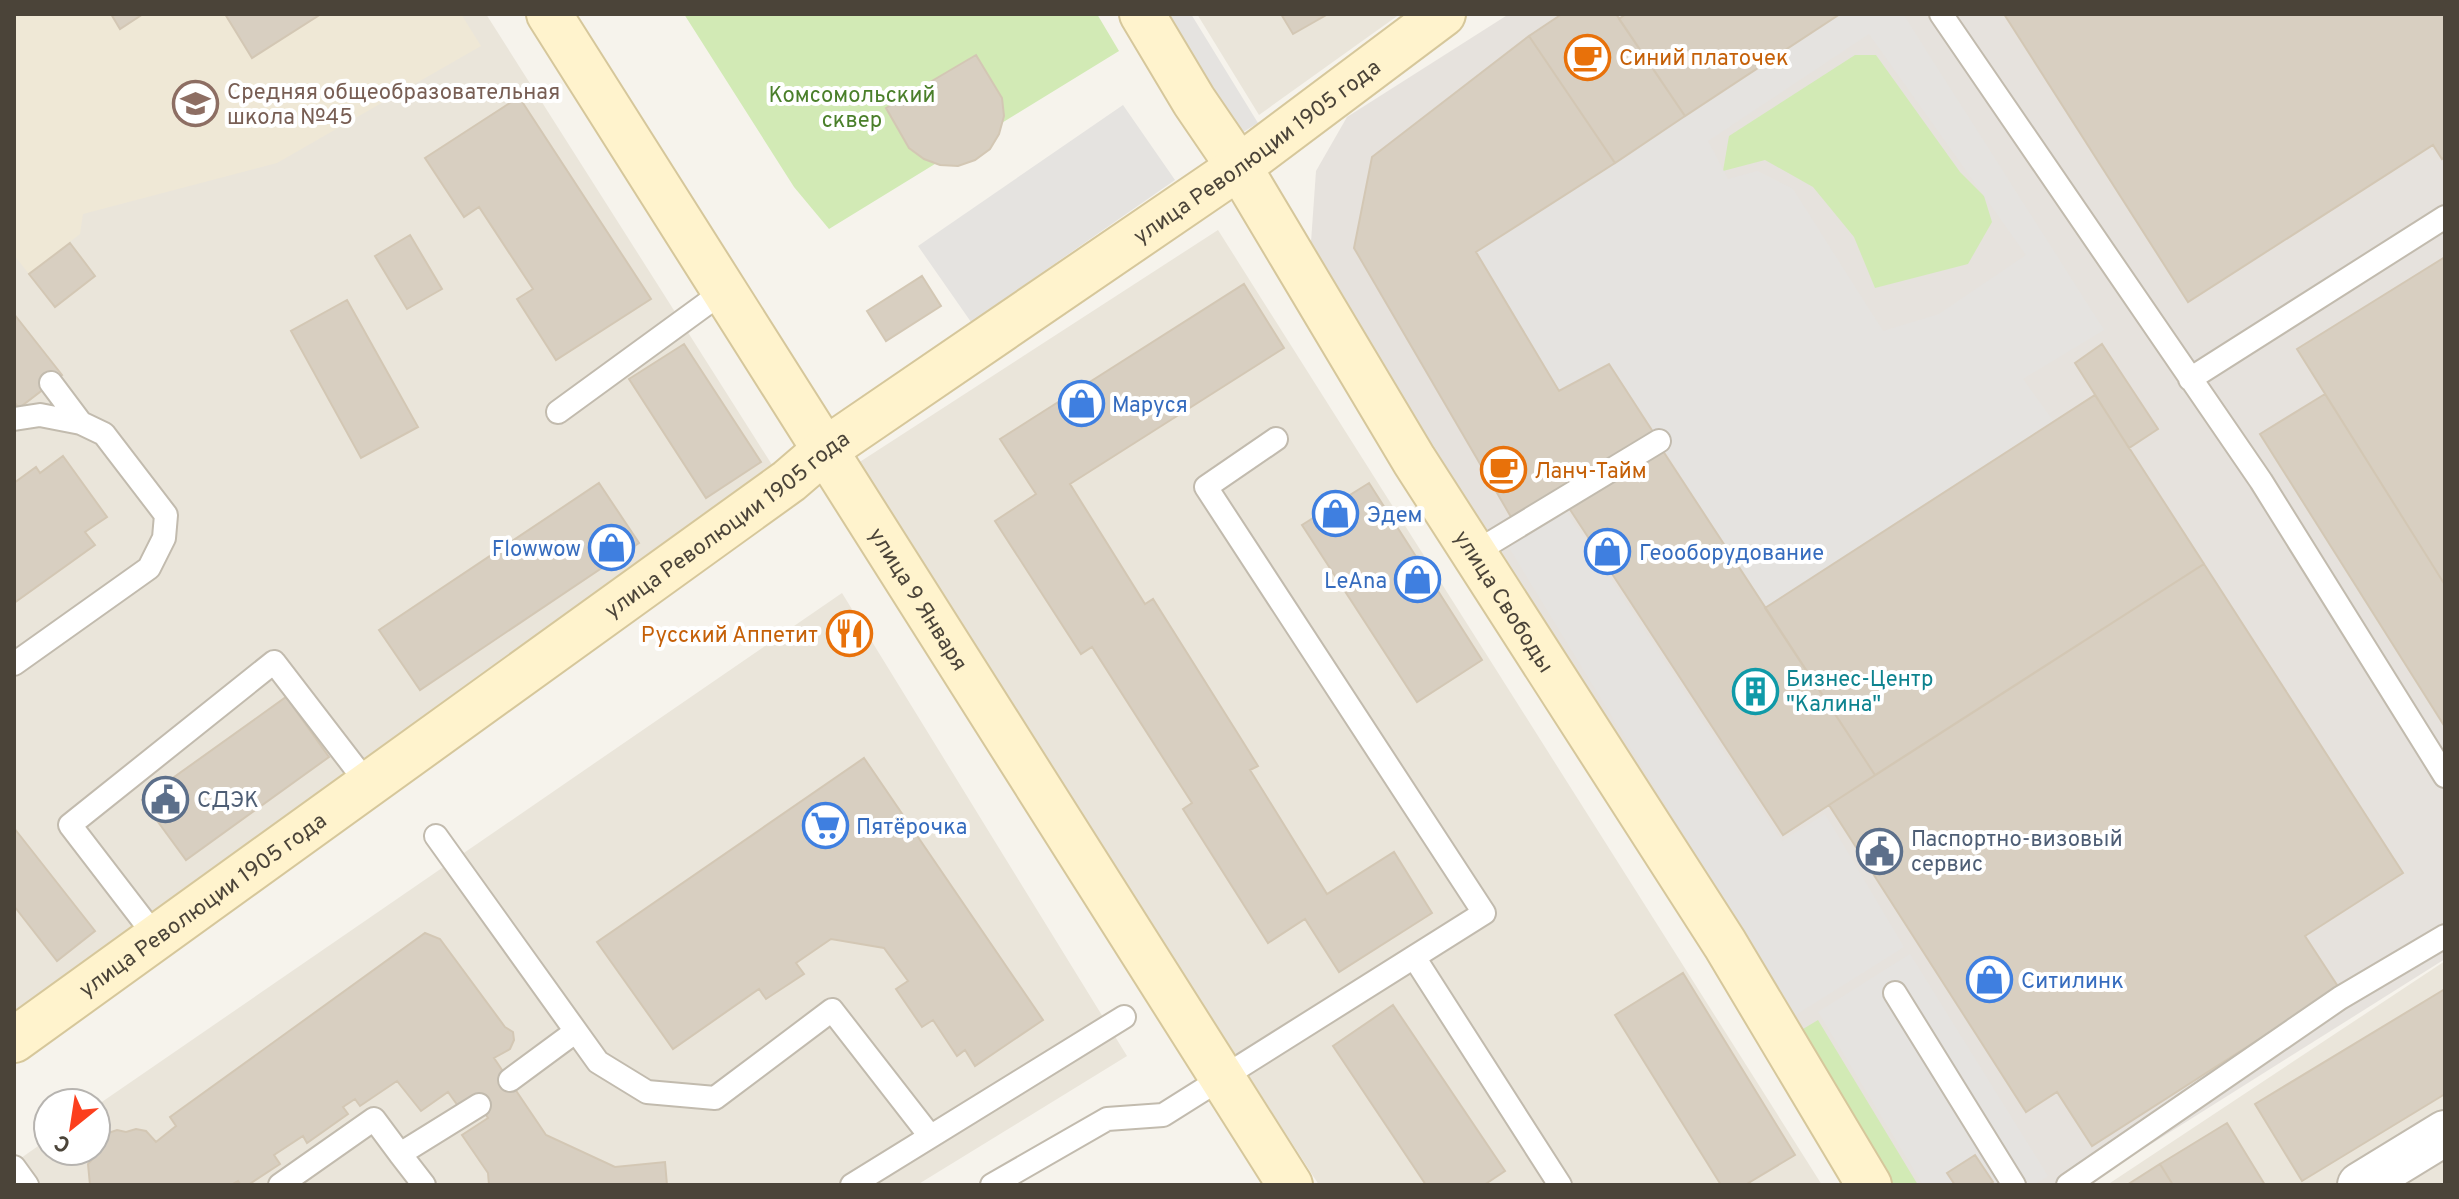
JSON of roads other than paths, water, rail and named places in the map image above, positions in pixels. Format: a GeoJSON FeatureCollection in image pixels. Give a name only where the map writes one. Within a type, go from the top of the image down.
{"type":"FeatureCollection","features":[{"type":"Feature","properties":{"kind":"main road","name":"улица 9 Января"},"geometry":{"type":"LineString","coordinates":[[549,14],[1290,1185]]}},
{"type":"Feature","properties":{"kind":"main road","name":"улица Свободы"},"geometry":{"type":"LineString","coordinates":[[1142,14],[1239,167],[1414,460],[1725,944],[1869,1185]]}},
{"type":"Feature","properties":{"kind":"main road","name":"улица Революции 1905 года"},"geometry":{"type":"LineString","coordinates":[[14,1040],[789,481],[825,450],[1239,167],[1443,14]]}},
{"type":"Feature","properties":{"kind":"street"},"geometry":{"type":"LineString","coordinates":[[2360,1185],[2445,1133]]}},
{"type":"Feature","properties":{"kind":"lane"},"geometry":{"type":"LineString","coordinates":[[1941,14],[2261,481],[2445,776]]}},
{"type":"Feature","properties":{"kind":"lane"},"geometry":{"type":"LineString","coordinates":[[2190,379],[2445,217]]}},
{"type":"Feature","properties":{"kind":"lane"},"geometry":{"type":"LineString","coordinates":[[558,412],[724,291]]}},
{"type":"Feature","properties":{"kind":"lane"},"geometry":{"type":"LineString","coordinates":[[51,383],[81,423]]}},
{"type":"Feature","properties":{"kind":"lane"},"geometry":{"type":"LineString","coordinates":[[14,419],[35,407],[104,434],[166,515],[164,538],[149,568],[14,664]]}},
{"type":"Feature","properties":{"kind":"lane"},"geometry":{"type":"LineString","coordinates":[[992,1185],[1107,1119],[1163,1115],[1484,913],[1206,487],[1276,439]]}},
{"type":"Feature","properties":{"kind":"lane"},"geometry":{"type":"LineString","coordinates":[[1474,553],[1659,441]]}},
{"type":"Feature","properties":{"kind":"lane"},"geometry":{"type":"LineString","coordinates":[[156,937],[70,825],[274,662],[367,783]]}},
{"type":"Feature","properties":{"kind":"lane"},"geometry":{"type":"LineString","coordinates":[[436,836],[598,1062],[647,1092],[715,1098],[832,1010],[930,1136]]}},
{"type":"Feature","properties":{"kind":"lane"},"geometry":{"type":"LineString","coordinates":[[2068,1185],[2340,998],[2445,936]]}},
{"type":"Feature","properties":{"kind":"lane"},"geometry":{"type":"LineString","coordinates":[[1414,957],[1560,1185]]}},
{"type":"Feature","properties":{"kind":"lane"},"geometry":{"type":"LineString","coordinates":[[1895,993],[2014,1185]]}},
{"type":"Feature","properties":{"kind":"lane"},"geometry":{"type":"LineString","coordinates":[[852,1185],[1124,1017]]}},
{"type":"Feature","properties":{"kind":"lane"},"geometry":{"type":"LineString","coordinates":[[510,1080],[575,1032]]}},
{"type":"Feature","properties":{"kind":"lane"},"geometry":{"type":"LineString","coordinates":[[400,1154],[479,1105]]}},
{"type":"Feature","properties":{"kind":"lane"},"geometry":{"type":"LineString","coordinates":[[280,1185],[374,1119],[424,1185]]}},
{"type":"Feature","properties":{"kind":"lane"},"geometry":{"type":"LineString","coordinates":[[14,1167],[27,1185]]}},
{"type":"Feature","properties":{"kind":"place","name":"Синий платочек"},"geometry":{"type":"Point","coordinates":[1588,57]}},
{"type":"Feature","properties":{"kind":"place","name":"Средняя общеобразовательная школа №45"},"geometry":{"type":"Point","coordinates":[196,104]}},
{"type":"Feature","properties":{"kind":"place","name":"Маруся"},"geometry":{"type":"Point","coordinates":[1081,404]}},
{"type":"Feature","properties":{"kind":"place","name":"Ланч-Тайм"},"geometry":{"type":"Point","coordinates":[1503,470]}},
{"type":"Feature","properties":{"kind":"place","name":"Эдем"},"geometry":{"type":"Point","coordinates":[1336,514]}},
{"type":"Feature","properties":{"kind":"place","name":"Flowwow"},"geometry":{"type":"Point","coordinates":[612,548]}},
{"type":"Feature","properties":{"kind":"place","name":"Геооборудование"},"geometry":{"type":"Point","coordinates":[1608,552]}},
{"type":"Feature","properties":{"kind":"place","name":"LeAna"},"geometry":{"type":"Point","coordinates":[1418,580]}},
{"type":"Feature","properties":{"kind":"place","name":"Русский Аппетит"},"geometry":{"type":"Point","coordinates":[849,634]}},
{"type":"Feature","properties":{"kind":"place","name":"Бизнес-Центр \"Калина\""},"geometry":{"type":"Point","coordinates":[1755,691]}},
{"type":"Feature","properties":{"kind":"place","name":"СДЭК"},"geometry":{"type":"Point","coordinates":[166,799]}},
{"type":"Feature","properties":{"kind":"place","name":"Пятёрочка"},"geometry":{"type":"Point","coordinates":[825,826]}},
{"type":"Feature","properties":{"kind":"place","name":"Паспортно-визовый сервис"},"geometry":{"type":"Point","coordinates":[1880,851]}},
{"type":"Feature","properties":{"kind":"place","name":"Ситилинк"},"geometry":{"type":"Point","coordinates":[1990,980]}},
{"type":"Feature","properties":{"kind":"park label","name":"Комсомольский сквер"},"geometry":{"type":"Point","coordinates":[852,106]}}]}
